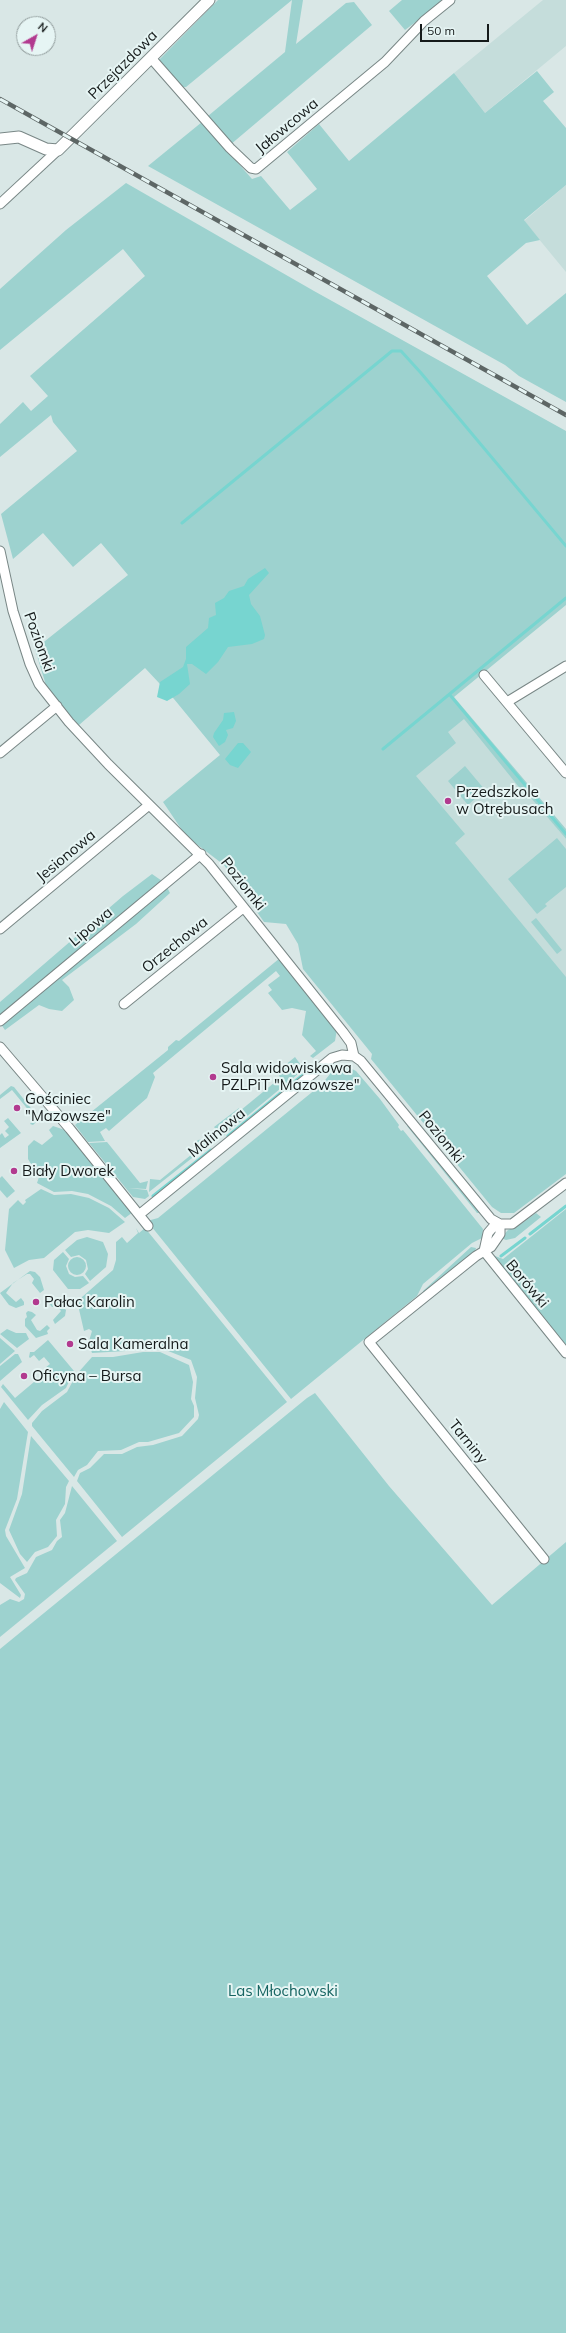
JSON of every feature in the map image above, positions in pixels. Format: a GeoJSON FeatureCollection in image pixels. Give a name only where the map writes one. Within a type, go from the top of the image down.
{"type":"FeatureCollection","features":[{"type":"Feature","properties":{"kind":"street","name":"Przejazdowa"},"geometry":{"type":"LineString","coordinates":[[58,150],[208,0]]}},
{"type":"Feature","properties":{"kind":"street","name":"Jałowcowa"},"geometry":{"type":"LineString","coordinates":[[151,58],[230,148],[251,168],[256,169],[385,62],[424,21],[450,0]]}},
{"type":"Feature","properties":{"kind":"street"},"geometry":{"type":"LineString","coordinates":[[0,139],[19,137],[46,149],[58,150]]}},
{"type":"Feature","properties":{"kind":"street"},"geometry":{"type":"LineString","coordinates":[[0,204],[58,150]]}},
{"type":"Feature","properties":{"kind":"street","name":"Poziomki"},"geometry":{"type":"LineString","coordinates":[[0,551],[13,611],[30,664],[39,684],[108,764],[201,854],[343,1032],[351,1043],[354,1056],[361,1061],[497,1223]]}},
{"type":"Feature","properties":{"kind":"street"},"geometry":{"type":"LineString","coordinates":[[507,702],[566,666]]}},
{"type":"Feature","properties":{"kind":"street"},"geometry":{"type":"LineString","coordinates":[[484,675],[566,773]]}},
{"type":"Feature","properties":{"kind":"street"},"geometry":{"type":"LineString","coordinates":[[0,753],[57,706]]}},
{"type":"Feature","properties":{"kind":"street","name":"Jesionowa"},"geometry":{"type":"LineString","coordinates":[[0,929],[149,805]]}},
{"type":"Feature","properties":{"kind":"street","name":"Lipowa"},"geometry":{"type":"LineString","coordinates":[[0,1021],[201,854]]}},
{"type":"Feature","properties":{"kind":"street","name":"Orzechowa"},"geometry":{"type":"LineString","coordinates":[[124,1004],[243,908]]}},
{"type":"Feature","properties":{"kind":"street"},"geometry":{"type":"LineString","coordinates":[[0,1047],[140,1214],[148,1226]]}},
{"type":"Feature","properties":{"kind":"street","name":"Malinowa"},"geometry":{"type":"LineString","coordinates":[[140,1214],[332,1058],[342,1055],[354,1056]]}},
{"type":"Feature","properties":{"kind":"street"},"geometry":{"type":"LineString","coordinates":[[497,1223],[508,1225],[517,1221],[566,1183]]}},
{"type":"Feature","properties":{"kind":"street"},"geometry":{"type":"LineString","coordinates":[[484,1251],[491,1246],[502,1231],[497,1223]]}},
{"type":"Feature","properties":{"kind":"street","name":"Tarniny"},"geometry":{"type":"LineString","coordinates":[[484,1251],[369,1342],[544,1559]]}},
{"type":"Feature","properties":{"kind":"street","name":"Borówki"},"geometry":{"type":"LineString","coordinates":[[484,1251],[566,1353]]}},
{"type":"Feature","properties":{"kind":"shaded area"},"geometry":{"type":"Polygon","coordinates":[[[543,0],[566,0],[566,46],[485,113],[454,73],[543,0]]]}},
{"type":"Feature","properties":{"kind":"shaded area"},"geometry":{"type":"Polygon","coordinates":[[[566,185],[566,272],[524,221],[566,185]]]}},
{"type":"Feature","properties":{"kind":"shaded area"},"geometry":{"type":"Polygon","coordinates":[[[265,568],[269,573],[249,595],[251,604],[260,616],[265,635],[264,639],[252,644],[228,647],[218,662],[206,674],[192,664],[187,664],[190,684],[179,694],[167,701],[157,697],[160,682],[183,667],[186,659],[186,647],[208,628],[209,618],[216,615],[215,603],[224,598],[229,591],[244,586],[248,579],[265,568]]]}},
{"type":"Feature","properties":{"kind":"shaded area"},"geometry":{"type":"Polygon","coordinates":[[[450,701],[566,839],[566,981],[382,757],[450,701]]]}},
{"type":"Feature","properties":{"kind":"shaded area"},"geometry":{"type":"Polygon","coordinates":[[[234,712],[236,721],[233,728],[226,730],[228,735],[225,742],[219,746],[213,737],[214,733],[223,720],[224,713],[234,712]]]}},
{"type":"Feature","properties":{"kind":"shaded area"},"geometry":{"type":"Polygon","coordinates":[[[238,743],[243,743],[251,752],[238,768],[230,765],[225,759],[238,743]]]}},
{"type":"Feature","properties":{"kind":"green space"},"geometry":{"type":"Polygon","coordinates":[[[218,0],[292,0],[186,87],[181,87],[157,62],[218,0]]]}},
{"type":"Feature","properties":{"kind":"green space"},"geometry":{"type":"Polygon","coordinates":[[[292,0],[303,0],[296,44],[346,3],[354,2],[372,25],[230,145],[208,116],[285,52],[292,0]]]}},
{"type":"Feature","properties":{"kind":"green space"},"geometry":{"type":"Polygon","coordinates":[[[402,0],[445,0],[405,30],[389,11],[402,0]]]}},
{"type":"Feature","properties":{"kind":"green space"},"geometry":{"type":"Polygon","coordinates":[[[537,71],[554,92],[543,101],[566,128],[566,185],[524,220],[540,240],[526,243],[487,276],[527,325],[566,293],[566,402],[519,376],[505,365],[148,166],[202,122],[252,179],[261,176],[290,210],[317,189],[287,152],[319,124],[349,161],[454,73],[485,113],[537,71]]]}},
{"type":"Feature","properties":{"kind":"green space"},"geometry":{"type":"Polygon","coordinates":[[[126,183],[314,291],[566,431],[566,605],[454,697],[566,829],[566,839],[531,798],[527,797],[464,719],[448,732],[456,743],[416,776],[465,834],[455,843],[566,977],[566,1174],[514,1213],[501,1213],[492,1207],[371,1059],[372,1054],[303,969],[298,944],[286,924],[264,922],[224,865],[186,836],[163,802],[220,755],[174,699],[145,668],[79,725],[48,692],[35,649],[128,575],[101,543],[73,567],[43,533],[13,559],[1,514],[77,451],[53,422],[51,415],[0,457],[0,424],[23,402],[31,411],[48,396],[30,376],[145,276],[123,249],[0,350],[0,289],[66,230],[126,183]]]}},
{"type":"Feature","properties":{"kind":"green space"},"geometry":{"type":"Polygon","coordinates":[[[465,766],[485,790],[468,805],[448,781],[465,766]]]}},
{"type":"Feature","properties":{"kind":"green space"},"geometry":{"type":"Polygon","coordinates":[[[557,838],[566,849],[566,887],[545,904],[547,906],[537,914],[508,879],[557,838]]]}},
{"type":"Feature","properties":{"kind":"green space"},"geometry":{"type":"Polygon","coordinates":[[[152,874],[165,883],[170,893],[136,924],[62,980],[69,987],[74,1000],[62,1011],[49,1009],[39,1005],[5,1030],[0,1023],[0,1002],[123,896],[152,874]]]}},
{"type":"Feature","properties":{"kind":"green space"},"geometry":{"type":"Polygon","coordinates":[[[536,918],[562,950],[557,954],[531,922],[536,918]]]}},
{"type":"Feature","properties":{"kind":"green space"},"geometry":{"type":"Polygon","coordinates":[[[280,958],[337,1029],[335,1041],[313,1058],[310,1056],[316,1051],[302,1035],[306,1011],[292,1008],[282,1010],[268,993],[272,990],[268,985],[280,976],[276,971],[153,1073],[155,1077],[147,1098],[109,1131],[106,1128],[100,1132],[105,1141],[88,1142],[75,1125],[168,1050],[168,1047],[176,1040],[179,1041],[280,958]]]}},
{"type":"Feature","properties":{"kind":"green space"},"geometry":{"type":"Polygon","coordinates":[[[295,1057],[304,1069],[222,1137],[214,1127],[239,1108],[241,1110],[280,1078],[278,1071],[295,1057]]]}},
{"type":"Feature","properties":{"kind":"green space"},"geometry":{"type":"Polygon","coordinates":[[[346,1066],[356,1071],[380,1099],[399,1125],[398,1127],[401,1131],[403,1130],[483,1229],[482,1238],[472,1243],[423,1284],[417,1296],[291,1399],[147,1221],[158,1218],[322,1084],[334,1069],[346,1066]]]}},
{"type":"Feature","properties":{"kind":"green space"},"geometry":{"type":"Polygon","coordinates":[[[11,1086],[14,1087],[38,1117],[38,1120],[33,1125],[30,1124],[35,1118],[12,1090],[0,1099],[0,1095],[11,1086]]]}},
{"type":"Feature","properties":{"kind":"green space"},"geometry":{"type":"Polygon","coordinates":[[[8,1118],[21,1133],[0,1148],[0,1135],[2,1133],[5,1138],[9,1135],[5,1131],[9,1127],[4,1121],[8,1118]]]}},
{"type":"Feature","properties":{"kind":"green space"},"geometry":{"type":"Polygon","coordinates":[[[53,1126],[65,1130],[133,1212],[125,1218],[111,1206],[88,1194],[72,1191],[54,1192],[37,1183],[39,1177],[35,1170],[36,1169],[34,1169],[28,1159],[28,1146],[34,1140],[42,1145],[53,1136],[49,1130],[53,1126]]]}},
{"type":"Feature","properties":{"kind":"green space"},"geometry":{"type":"Polygon","coordinates":[[[407,1126],[409,1126],[480,1213],[477,1213],[407,1126]]]}},
{"type":"Feature","properties":{"kind":"green space"},"geometry":{"type":"Polygon","coordinates":[[[205,1139],[211,1143],[149,1192],[150,1179],[160,1180],[202,1146],[202,1143],[196,1142],[198,1140],[205,1139]]]}},
{"type":"Feature","properties":{"kind":"green space"},"geometry":{"type":"Polygon","coordinates":[[[107,1142],[140,1183],[148,1181],[146,1189],[128,1188],[147,1190],[149,1196],[145,1199],[133,1197],[89,1143],[107,1142]]]}},
{"type":"Feature","properties":{"kind":"green space"},"geometry":{"type":"Polygon","coordinates":[[[2,1176],[15,1191],[7,1198],[0,1190],[0,1178],[2,1176]]]}},
{"type":"Feature","properties":{"kind":"green space"},"geometry":{"type":"Polygon","coordinates":[[[41,1189],[54,1195],[71,1194],[89,1198],[109,1208],[125,1222],[109,1233],[88,1230],[75,1232],[44,1258],[29,1260],[14,1268],[5,1250],[9,1209],[18,1200],[23,1205],[26,1202],[25,1200],[41,1189]]]}},
{"type":"Feature","properties":{"kind":"green space"},"geometry":{"type":"Polygon","coordinates":[[[566,1209],[566,1350],[496,1261],[495,1256],[503,1259],[566,1209]]]}},
{"type":"Feature","properties":{"kind":"green space"},"geometry":{"type":"Polygon","coordinates":[[[536,1213],[541,1217],[515,1238],[506,1240],[501,1238],[508,1230],[521,1224],[536,1213]]]}},
{"type":"Feature","properties":{"kind":"green space"},"geometry":{"type":"Polygon","coordinates":[[[136,1228],[139,1233],[145,1228],[287,1402],[122,1537],[77,1481],[80,1473],[90,1468],[104,1454],[122,1454],[137,1447],[153,1445],[182,1436],[198,1419],[199,1415],[195,1398],[197,1377],[191,1360],[163,1349],[139,1347],[126,1351],[92,1353],[89,1341],[92,1331],[89,1329],[84,1331],[78,1305],[82,1297],[113,1270],[116,1260],[116,1242],[122,1237],[127,1243],[138,1233],[136,1228]]]}},
{"type":"Feature","properties":{"kind":"green space"},"geometry":{"type":"Polygon","coordinates":[[[87,1237],[103,1242],[108,1254],[106,1267],[90,1281],[85,1274],[88,1269],[86,1260],[79,1255],[71,1257],[65,1250],[77,1240],[87,1237]]]}},
{"type":"Feature","properties":{"kind":"green space"},"geometry":{"type":"Polygon","coordinates":[[[471,1247],[476,1248],[474,1254],[425,1293],[423,1291],[471,1247]]]}},
{"type":"Feature","properties":{"kind":"green space"},"geometry":{"type":"Polygon","coordinates":[[[63,1252],[69,1259],[66,1266],[69,1274],[75,1277],[83,1276],[89,1283],[80,1289],[68,1289],[53,1270],[54,1260],[63,1252]]]}},
{"type":"Feature","properties":{"kind":"green space"},"geometry":{"type":"Polygon","coordinates":[[[77,1257],[83,1260],[86,1266],[83,1272],[77,1275],[71,1272],[68,1266],[71,1260],[77,1257]]]}},
{"type":"Feature","properties":{"kind":"green space"},"geometry":{"type":"Polygon","coordinates":[[[30,1271],[35,1272],[40,1277],[44,1290],[40,1293],[32,1283],[34,1279],[30,1274],[27,1274],[18,1280],[30,1271]]]}},
{"type":"Feature","properties":{"kind":"green space"},"geometry":{"type":"Polygon","coordinates":[[[12,1284],[6,1293],[16,1302],[21,1298],[24,1302],[24,1305],[16,1308],[9,1305],[0,1293],[12,1284]]]}},
{"type":"Feature","properties":{"kind":"green space"},"geometry":{"type":"Polygon","coordinates":[[[48,1294],[50,1297],[49,1301],[56,1299],[66,1310],[65,1316],[55,1324],[53,1320],[61,1311],[57,1306],[52,1307],[44,1298],[48,1294]]]}},
{"type":"Feature","properties":{"kind":"green space"},"geometry":{"type":"Polygon","coordinates":[[[28,1311],[36,1315],[31,1320],[37,1330],[40,1331],[47,1325],[50,1328],[47,1331],[48,1334],[36,1338],[25,1326],[25,1319],[27,1317],[26,1313],[28,1311]]]}},
{"type":"Feature","properties":{"kind":"green space"},"geometry":{"type":"Polygon","coordinates":[[[7,1329],[16,1333],[26,1333],[29,1339],[17,1348],[0,1334],[7,1329]]]}},
{"type":"Feature","properties":{"kind":"green space"},"geometry":{"type":"Polygon","coordinates":[[[0,1338],[15,1351],[0,1364],[0,1338]]]}},
{"type":"Feature","properties":{"kind":"green space"},"geometry":{"type":"Polygon","coordinates":[[[48,1340],[74,1371],[66,1388],[42,1405],[28,1420],[1,1387],[3,1384],[15,1398],[47,1371],[45,1368],[50,1364],[44,1357],[39,1361],[34,1355],[30,1358],[29,1357],[30,1352],[34,1352],[48,1340]]]}},
{"type":"Feature","properties":{"kind":"green space"},"geometry":{"type":"Polygon","coordinates":[[[143,1352],[160,1352],[189,1365],[193,1382],[191,1399],[194,1406],[194,1417],[179,1433],[148,1442],[139,1442],[121,1450],[98,1451],[87,1465],[78,1470],[74,1477],[32,1426],[32,1423],[42,1411],[67,1392],[76,1375],[92,1357],[113,1357],[143,1352]]]}},
{"type":"Feature","properties":{"kind":"green space"},"geometry":{"type":"Polygon","coordinates":[[[15,1354],[18,1354],[22,1362],[0,1381],[0,1366],[15,1354]]]}},
{"type":"Feature","properties":{"kind":"green space","name":"Las Młochowski"},"geometry":{"type":"Polygon","coordinates":[[[315,1393],[389,1486],[492,1605],[566,1542],[566,2333],[0,2333],[0,1649],[315,1393]]]}},
{"type":"Feature","properties":{"kind":"green space"},"geometry":{"type":"Polygon","coordinates":[[[4,1402],[28,1432],[17,1499],[5,1530],[6,1536],[25,1568],[10,1577],[21,1595],[20,1598],[0,1583],[0,1409],[4,1402]]]}},
{"type":"Feature","properties":{"kind":"green space"},"geometry":{"type":"Polygon","coordinates":[[[31,1436],[69,1481],[66,1487],[65,1504],[56,1520],[57,1536],[48,1547],[35,1552],[27,1562],[20,1554],[9,1530],[22,1494],[31,1436]]]}},
{"type":"Feature","properties":{"kind":"green space"},"geometry":{"type":"Polygon","coordinates":[[[72,1486],[117,1541],[0,1637],[0,1605],[10,1599],[19,1602],[24,1599],[25,1594],[15,1580],[16,1578],[27,1573],[36,1557],[52,1550],[57,1541],[62,1537],[60,1520],[65,1513],[72,1486]]]}},
{"type":"Feature","properties":{"kind":"waterway"},"geometry":{"type":"LineString","coordinates":[[182,523],[392,351],[401,351],[566,546]]}},
{"type":"Feature","properties":{"kind":"waterway"},"geometry":{"type":"LineString","coordinates":[[383,749],[566,598]]}},
{"type":"Feature","properties":{"kind":"waterway"},"geometry":{"type":"LineString","coordinates":[[450,695],[566,834]]}},
{"type":"Feature","properties":{"kind":"waterway"},"geometry":{"type":"LineString","coordinates":[[228,1136],[304,1074]]}},
{"type":"Feature","properties":{"kind":"waterway"},"geometry":{"type":"LineString","coordinates":[[153,1196],[211,1150]]}},
{"type":"Feature","properties":{"kind":"waterway"},"geometry":{"type":"LineString","coordinates":[[530,1234],[566,1206]]}},
{"type":"Feature","properties":{"kind":"waterway"},"geometry":{"type":"LineString","coordinates":[[501,1256],[525,1238]]}},
{"type":"Feature","properties":{"kind":"railway"},"geometry":{"type":"LineString","coordinates":[[0,99],[566,415]]}},
{"type":"Feature","properties":{"kind":"place","name":"Przedszkole w Otrębusach"},"geometry":{"type":"Point","coordinates":[448,801]}},
{"type":"Feature","properties":{"kind":"place","name":"Sala widowiskowa PZLPiT \"Mazowsze\""},"geometry":{"type":"Point","coordinates":[213,1077]}},
{"type":"Feature","properties":{"kind":"place","name":"Gościniec \"Mazowsze\""},"geometry":{"type":"Point","coordinates":[17,1108]}},
{"type":"Feature","properties":{"kind":"place","name":"Biały Dworek"},"geometry":{"type":"Point","coordinates":[14,1171]}},
{"type":"Feature","properties":{"kind":"place","name":"Pałac Karolin"},"geometry":{"type":"Point","coordinates":[36,1302]}},
{"type":"Feature","properties":{"kind":"place","name":"Sala Kameralna"},"geometry":{"type":"Point","coordinates":[70,1344]}},
{"type":"Feature","properties":{"kind":"place","name":"Oficyna – Bursa"},"geometry":{"type":"Point","coordinates":[24,1376]}}]}
